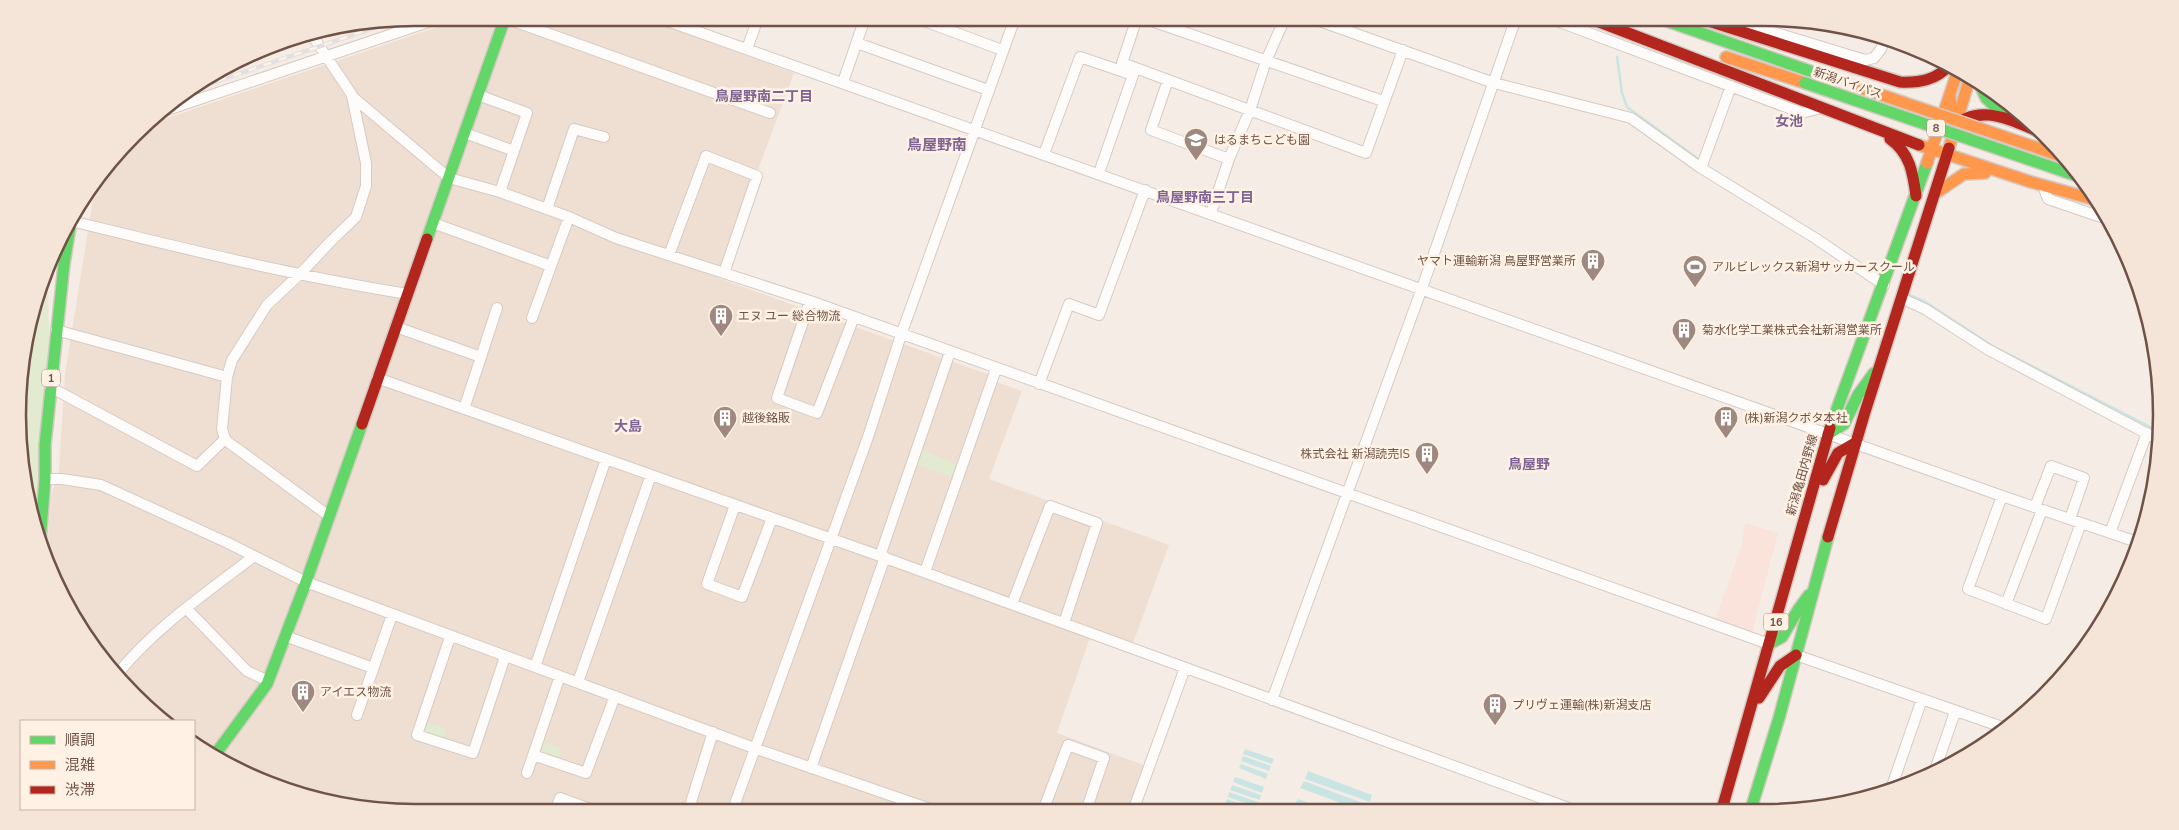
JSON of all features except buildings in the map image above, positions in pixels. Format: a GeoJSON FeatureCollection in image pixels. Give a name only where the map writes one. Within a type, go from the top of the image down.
{"type":"FeatureCollection","features":[{"type":"Feature","properties":{"kind":"main road"},"geometry":{"type":"LineString","coordinates":[[218,750],[268,680],[306,582],[502,26]]}},
{"type":"Feature","properties":{"kind":"main road"},"geometry":{"type":"LineString","coordinates":[[1610,26],[1932,150],[2043,186]]}},
{"type":"Feature","properties":{"kind":"main road","name":"新潟バイパス"},"geometry":{"type":"LineString","coordinates":[[1630,26],[2067,172]]}},
{"type":"Feature","properties":{"kind":"main road","name":"新潟バイパス"},"geometry":{"type":"LineString","coordinates":[[1681,26],[1814,72]]}},
{"type":"Feature","properties":{"kind":"main road"},"geometry":{"type":"LineString","coordinates":[[1724,26],[1900,82],[1918,83],[1938,76],[1944,70]]}},
{"type":"Feature","properties":{"kind":"main road"},"geometry":{"type":"LineString","coordinates":[[1869,73],[1921,99],[1955,137],[1961,147],[1980,160],[2043,186]]}},
{"type":"Feature","properties":{"kind":"main road","name":"新潟亀田内野線"},"geometry":{"type":"LineString","coordinates":[[1724,804],[1753,706],[1828,434],[1932,150],[1946,127],[1955,100],[1957,78]]}},
{"type":"Feature","properties":{"kind":"main road","name":"新潟バイパス"},"geometry":{"type":"LineString","coordinates":[[1846,83],[2050,152]]}},
{"type":"Feature","properties":{"kind":"main road","name":"新潟亀田内野線"},"geometry":{"type":"LineString","coordinates":[[1955,100],[1966,83]]}},
{"type":"Feature","properties":{"kind":"main road"},"geometry":{"type":"LineString","coordinates":[[1985,95],[1998,111],[2012,122]]}},
{"type":"Feature","properties":{"kind":"main road"},"geometry":{"type":"LineString","coordinates":[[1947,155],[1946,127],[1955,100]]}},
{"type":"Feature","properties":{"kind":"main road"},"geometry":{"type":"LineString","coordinates":[[1870,126],[1912,134],[1946,127],[1972,114],[1987,115],[2023,126]]}},
{"type":"Feature","properties":{"kind":"main road"},"geometry":{"type":"LineString","coordinates":[[1870,126],[1897,143],[1907,153],[1916,196]]}},
{"type":"Feature","properties":{"kind":"main road","name":"16"},"geometry":{"type":"LineString","coordinates":[[1753,804],[1777,728],[1855,443],[1903,299],[1947,155]]}},
{"type":"Feature","properties":{"kind":"main road"},"geometry":{"type":"LineString","coordinates":[[1936,193],[1960,174],[1973,170],[2086,197]]}},
{"type":"Feature","properties":{"kind":"main road","name":"1"},"geometry":{"type":"LineString","coordinates":[[41,523],[50,387],[68,239]]}},
{"type":"Feature","properties":{"kind":"main road"},"geometry":{"type":"LineString","coordinates":[[1828,434],[1844,424],[1862,388],[1882,363]]}},
{"type":"Feature","properties":{"kind":"main road"},"geometry":{"type":"LineString","coordinates":[[1810,498],[1838,453],[1855,443]]}},
{"type":"Feature","properties":{"kind":"main road"},"geometry":{"type":"LineString","coordinates":[[1769,644],[1778,642],[1785,635],[1798,609],[1815,588]]}},
{"type":"Feature","properties":{"kind":"main road"},"geometry":{"type":"LineString","coordinates":[[1753,706],[1765,691],[1780,666],[1796,654]]}},
{"type":"Feature","properties":{"kind":"street"},"geometry":{"type":"LineString","coordinates":[[183,104],[415,26]]}},
{"type":"Feature","properties":{"kind":"street"},"geometry":{"type":"LineString","coordinates":[[527,26],[770,113]]}},
{"type":"Feature","properties":{"kind":"street"},"geometry":{"type":"LineString","coordinates":[[692,26],[747,48],[1828,434],[2132,540]]}},
{"type":"Feature","properties":{"kind":"street"},"geometry":{"type":"LineString","coordinates":[[747,48],[755,26]]}},
{"type":"Feature","properties":{"kind":"street"},"geometry":{"type":"LineString","coordinates":[[843,82],[862,26]]}},
{"type":"Feature","properties":{"kind":"street"},"geometry":{"type":"LineString","coordinates":[[938,26],[1002,50]]}},
{"type":"Feature","properties":{"kind":"street"},"geometry":{"type":"LineString","coordinates":[[735,804],[868,437],[901,335],[1011,26]]}},
{"type":"Feature","properties":{"kind":"street"},"geometry":{"type":"LineString","coordinates":[[1134,26],[1122,63],[1366,153],[1403,50]]}},
{"type":"Feature","properties":{"kind":"street"},"geometry":{"type":"LineString","coordinates":[[1166,26],[1383,102]]}},
{"type":"Feature","properties":{"kind":"street"},"geometry":{"type":"LineString","coordinates":[[1211,213],[1228,159],[1250,110],[1266,61],[1281,26]]}},
{"type":"Feature","properties":{"kind":"street"},"geometry":{"type":"LineString","coordinates":[[1334,26],[1494,83],[1630,118],[1701,168],[1815,238],[1884,284]]}},
{"type":"Feature","properties":{"kind":"street"},"geometry":{"type":"LineString","coordinates":[[1272,700],[1422,288],[1513,26]]}},
{"type":"Feature","properties":{"kind":"street"},"geometry":{"type":"LineString","coordinates":[[1570,26],[1802,113],[1823,108]]}},
{"type":"Feature","properties":{"kind":"street"},"geometry":{"type":"LineString","coordinates":[[1754,26],[1865,60],[1874,58],[1882,45]]}},
{"type":"Feature","properties":{"kind":"street"},"geometry":{"type":"LineString","coordinates":[[315,39],[352,96],[449,178],[500,192],[569,217],[616,238],[810,301],[1769,644]]}},
{"type":"Feature","properties":{"kind":"street"},"geometry":{"type":"LineString","coordinates":[[857,43],[988,90]]}},
{"type":"Feature","properties":{"kind":"street"},"geometry":{"type":"LineString","coordinates":[[1044,154],[1080,57],[1133,75],[1099,173]]}},
{"type":"Feature","properties":{"kind":"street"},"geometry":{"type":"LineString","coordinates":[[1168,80],[1151,130],[1228,159]]}},
{"type":"Feature","properties":{"kind":"street"},"geometry":{"type":"LineString","coordinates":[[1701,168],[1731,86]]}},
{"type":"Feature","properties":{"kind":"street"},"geometry":{"type":"LineString","coordinates":[[478,95],[527,113],[500,192]]}},
{"type":"Feature","properties":{"kind":"street"},"geometry":{"type":"LineString","coordinates":[[329,516],[225,439],[222,429],[227,377],[232,360],[268,305],[356,217],[366,186],[366,163],[352,96]]}},
{"type":"Feature","properties":{"kind":"street"},"geometry":{"type":"LineString","coordinates":[[547,209],[574,129],[604,137]]}},
{"type":"Feature","properties":{"kind":"street"},"geometry":{"type":"LineString","coordinates":[[465,133],[514,151]]}},
{"type":"Feature","properties":{"kind":"street"},"geometry":{"type":"LineString","coordinates":[[669,255],[706,156],[757,176],[724,272]]}},
{"type":"Feature","properties":{"kind":"street"},"geometry":{"type":"LineString","coordinates":[[2043,186],[2048,199],[2098,216]]}},
{"type":"Feature","properties":{"kind":"street"},"geometry":{"type":"LineString","coordinates":[[1039,384],[1069,304],[1099,315],[1145,190]]}},
{"type":"Feature","properties":{"kind":"street"},"geometry":{"type":"LineString","coordinates":[[532,318],[569,217]]}},
{"type":"Feature","properties":{"kind":"street"},"geometry":{"type":"LineString","coordinates":[[79,220],[212,255],[364,287],[408,294]]}},
{"type":"Feature","properties":{"kind":"street"},"geometry":{"type":"LineString","coordinates":[[433,223],[551,266]]}},
{"type":"Feature","properties":{"kind":"street"},"geometry":{"type":"LineString","coordinates":[[1903,299],[1925,309],[1987,349],[2152,436]]}},
{"type":"Feature","properties":{"kind":"street"},"geometry":{"type":"LineString","coordinates":[[810,301],[777,398],[817,413],[854,317]]}},
{"type":"Feature","properties":{"kind":"street"},"geometry":{"type":"LineString","coordinates":[[464,409],[497,308]]}},
{"type":"Feature","properties":{"kind":"street"},"geometry":{"type":"LineString","coordinates":[[396,327],[481,357]]}},
{"type":"Feature","properties":{"kind":"street"},"geometry":{"type":"LineString","coordinates":[[56,330],[227,377]]}},
{"type":"Feature","properties":{"kind":"street"},"geometry":{"type":"LineString","coordinates":[[811,768],[950,352]]}},
{"type":"Feature","properties":{"kind":"street"},"geometry":{"type":"LineString","coordinates":[[925,572],[996,369]]}},
{"type":"Feature","properties":{"kind":"street"},"geometry":{"type":"LineString","coordinates":[[377,378],[925,572],[1558,804]]}},
{"type":"Feature","properties":{"kind":"street"},"geometry":{"type":"LineString","coordinates":[[50,387],[197,466],[225,439]]}},
{"type":"Feature","properties":{"kind":"street"},"geometry":{"type":"LineString","coordinates":[[2110,533],[2147,433]]}},
{"type":"Feature","properties":{"kind":"street"},"geometry":{"type":"LineString","coordinates":[[535,667],[606,459]]}},
{"type":"Feature","properties":{"kind":"street"},"geometry":{"type":"LineString","coordinates":[[2006,604],[2039,509],[2051,466],[2084,478],[2070,519]]}},
{"type":"Feature","properties":{"kind":"street"},"geometry":{"type":"LineString","coordinates":[[578,682],[651,475]]}},
{"type":"Feature","properties":{"kind":"street"},"geometry":{"type":"LineString","coordinates":[[45,479],[62,479],[101,485],[228,543],[306,582],[754,748],[916,804]]}},
{"type":"Feature","properties":{"kind":"street"},"geometry":{"type":"LineString","coordinates":[[2002,496],[1968,589],[2046,619],[2081,523]]}},
{"type":"Feature","properties":{"kind":"street"},"geometry":{"type":"LineString","coordinates":[[735,505],[707,584],[742,596],[772,518]]}},
{"type":"Feature","properties":{"kind":"street"},"geometry":{"type":"LineString","coordinates":[[1012,604],[1050,506],[1097,523],[1064,623]]}},
{"type":"Feature","properties":{"kind":"street"},"geometry":{"type":"LineString","coordinates":[[121,669],[144,644],[186,608],[253,557]]}},
{"type":"Feature","properties":{"kind":"street"},"geometry":{"type":"LineString","coordinates":[[186,608],[248,670],[268,680]]}},
{"type":"Feature","properties":{"kind":"street"},"geometry":{"type":"LineString","coordinates":[[356,714],[392,615]]}},
{"type":"Feature","properties":{"kind":"street"},"geometry":{"type":"LineString","coordinates":[[285,636],[373,668]]}},
{"type":"Feature","properties":{"kind":"street"},"geometry":{"type":"LineString","coordinates":[[450,636],[417,735],[472,753],[505,657]]}},
{"type":"Feature","properties":{"kind":"street"},"geometry":{"type":"LineString","coordinates":[[1796,654],[1997,726]]}},
{"type":"Feature","properties":{"kind":"street"},"geometry":{"type":"LineString","coordinates":[[1136,804],[1185,668]]}},
{"type":"Feature","properties":{"kind":"street"},"geometry":{"type":"LineString","coordinates":[[527,773],[560,676]]}},
{"type":"Feature","properties":{"kind":"street"},"geometry":{"type":"LineString","coordinates":[[533,755],[586,773],[615,696]]}},
{"type":"Feature","properties":{"kind":"street"},"geometry":{"type":"LineString","coordinates":[[1894,781],[1922,698]]}},
{"type":"Feature","properties":{"kind":"street"},"geometry":{"type":"LineString","coordinates":[[1938,763],[1955,712]]}},
{"type":"Feature","properties":{"kind":"street"},"geometry":{"type":"LineString","coordinates":[[690,804],[713,732]]}},
{"type":"Feature","properties":{"kind":"street"},"geometry":{"type":"LineString","coordinates":[[1046,804],[1068,746],[1104,758],[1088,804]]}},
{"type":"Feature","properties":{"kind":"street"},"geometry":{"type":"LineString","coordinates":[[558,804],[560,798],[576,804]]}},
{"type":"Feature","properties":{"kind":"shaded area"},"geometry":{"type":"Polygon","coordinates":[[[440,26],[665,26],[794,73],[718,278],[990,375],[996,382],[1022,391],[989,479],[1169,545],[1133,643],[1093,629],[1057,733],[1146,766],[1132,804],[390,803],[314,791],[290,783],[243,764],[199,738],[195,735],[195,720],[174,720],[140,690],[107,652],[78,609],[66,587],[48,542],[51,496],[59,470],[65,374],[93,197],[107,178],[140,140],[164,119],[440,26]]]}},
{"type":"Feature","properties":{"kind":"shaded area"},"geometry":{"type":"Polygon","coordinates":[[[1745,523],[1778,533],[1752,633],[1715,620],[1741,547],[1745,523]]]}},
{"type":"Feature","properties":{"kind":"green space"},"geometry":{"type":"Polygon","coordinates":[[[48,287],[49,335],[38,512],[27,440],[27,390],[39,314],[48,287]]]}},
{"type":"Feature","properties":{"kind":"green space"},"geometry":{"type":"Polygon","coordinates":[[[922,450],[956,464],[951,477],[916,464],[922,450]]]}},
{"type":"Feature","properties":{"kind":"green space"},"geometry":{"type":"Polygon","coordinates":[[[427,722],[447,729],[443,739],[424,732],[427,722]]]}},
{"type":"Feature","properties":{"kind":"green space"},"geometry":{"type":"Polygon","coordinates":[[[544,742],[562,749],[558,760],[540,753],[544,742]]]}},
{"type":"Feature","properties":{"kind":"water"},"geometry":{"type":"Polygon","coordinates":[[[1245,749],[1274,759],[1272,764],[1243,754],[1245,749]]]}},
{"type":"Feature","properties":{"kind":"water"},"geometry":{"type":"Polygon","coordinates":[[[1243,756],[1271,766],[1269,771],[1241,761],[1243,756]]]}},
{"type":"Feature","properties":{"kind":"water"},"geometry":{"type":"Polygon","coordinates":[[[1241,764],[1268,774],[1266,779],[1239,768],[1241,764]]]}},
{"type":"Feature","properties":{"kind":"water"},"geometry":{"type":"Polygon","coordinates":[[[1308,771],[1372,795],[1370,802],[1305,779],[1308,771]]]}},
{"type":"Feature","properties":{"kind":"water"},"geometry":{"type":"Polygon","coordinates":[[[1235,777],[1264,787],[1262,793],[1233,782],[1235,777]]]}},
{"type":"Feature","properties":{"kind":"water"},"geometry":{"type":"Polygon","coordinates":[[[1304,781],[1365,804],[1344,804],[1300,788],[1304,781]]]}},
{"type":"Feature","properties":{"kind":"water"},"geometry":{"type":"Polygon","coordinates":[[[1232,785],[1261,795],[1260,800],[1230,790],[1232,785]]]}},
{"type":"Feature","properties":{"kind":"water"},"geometry":{"type":"Polygon","coordinates":[[[1229,792],[1258,802],[1258,804],[1248,804],[1228,797],[1229,792]]]}},
{"type":"Feature","properties":{"kind":"water"},"geometry":{"type":"Polygon","coordinates":[[[1227,799],[1240,804],[1225,804],[1227,799]]]}},
{"type":"Feature","properties":{"kind":"water"},"geometry":{"type":"Polygon","coordinates":[[[1298,799],[1312,804],[1295,804],[1298,799]]]}},
{"type":"Feature","properties":{"kind":"waterway"},"geometry":{"type":"LineString","coordinates":[[1617,57],[1622,93],[1627,107],[1701,161]]}},
{"type":"Feature","properties":{"kind":"waterway"},"geometry":{"type":"LineString","coordinates":[[1909,295],[1924,301],[1991,345],[2152,428]]}},
{"type":"Feature","properties":{"kind":"railway"},"geometry":{"type":"LineString","coordinates":[[215,82],[369,29]]}},
{"type":"Feature","properties":{"kind":"traffic: fast"},"geometry":{"type":"LineString","coordinates":[[427,239],[502,26]]}},
{"type":"Feature","properties":{"kind":"traffic: fast"},"geometry":{"type":"LineString","coordinates":[[1681,26],[1810,71]]}},
{"type":"Feature","properties":{"kind":"traffic: fast"},"geometry":{"type":"LineString","coordinates":[[1805,83],[2066,172]]}},
{"type":"Feature","properties":{"kind":"traffic: fast"},"geometry":{"type":"LineString","coordinates":[[1985,95],[2007,118]]}},
{"type":"Feature","properties":{"kind":"traffic: fast"},"geometry":{"type":"LineString","coordinates":[[1830,428],[1927,163]]}},
{"type":"Feature","properties":{"kind":"traffic: fast"},"geometry":{"type":"LineString","coordinates":[[41,523],[45,479],[45,445],[68,239]]}},
{"type":"Feature","properties":{"kind":"traffic: fast"},"geometry":{"type":"LineString","coordinates":[[1828,434],[1844,424],[1858,395],[1874,373]]}},
{"type":"Feature","properties":{"kind":"traffic: fast"},"geometry":{"type":"LineString","coordinates":[[218,750],[267,684],[306,582],[362,424]]}},
{"type":"Feature","properties":{"kind":"traffic: fast"},"geometry":{"type":"LineString","coordinates":[[1753,804],[1779,718],[1828,537]]}},
{"type":"Feature","properties":{"kind":"traffic: fast"},"geometry":{"type":"LineString","coordinates":[[1769,644],[1782,637],[1809,595]]}},
{"type":"Feature","properties":{"kind":"traffic: slow"},"geometry":{"type":"LineString","coordinates":[[1726,57],[1805,83]]}},
{"type":"Feature","properties":{"kind":"traffic: slow"},"geometry":{"type":"LineString","coordinates":[[1927,163],[1956,77]]}},
{"type":"Feature","properties":{"kind":"traffic: slow"},"geometry":{"type":"LineString","coordinates":[[1949,148],[1968,84]]}},
{"type":"Feature","properties":{"kind":"traffic: slow"},"geometry":{"type":"LineString","coordinates":[[1861,88],[2050,152]]}},
{"type":"Feature","properties":{"kind":"traffic: slow"},"geometry":{"type":"LineString","coordinates":[[1950,97],[1955,133]]}},
{"type":"Feature","properties":{"kind":"traffic: slow"},"geometry":{"type":"LineString","coordinates":[[1919,145],[2031,182],[2086,197]]}},
{"type":"Feature","properties":{"kind":"traffic: slow"},"geometry":{"type":"LineString","coordinates":[[1936,193],[1964,174],[1985,173]]}},
{"type":"Feature","properties":{"kind":"traffic: jam"},"geometry":{"type":"LineString","coordinates":[[1610,26],[1919,145]]}},
{"type":"Feature","properties":{"kind":"traffic: jam"},"geometry":{"type":"LineString","coordinates":[[1724,26],[1900,82],[1927,80],[1944,70]]}},
{"type":"Feature","properties":{"kind":"traffic: jam"},"geometry":{"type":"LineString","coordinates":[[1949,130],[1960,122],[1982,115],[2005,118],[2021,124]]}},
{"type":"Feature","properties":{"kind":"traffic: jam"},"geometry":{"type":"LineString","coordinates":[[1890,139],[1906,157],[1912,172],[1916,196]]}},
{"type":"Feature","properties":{"kind":"traffic: jam"},"geometry":{"type":"LineString","coordinates":[[1828,537],[1865,412],[1949,148]]}},
{"type":"Feature","properties":{"kind":"traffic: jam"},"geometry":{"type":"LineString","coordinates":[[362,424],[427,239]]}},
{"type":"Feature","properties":{"kind":"traffic: jam"},"geometry":{"type":"LineString","coordinates":[[1723,804],[1830,428]]}},
{"type":"Feature","properties":{"kind":"traffic: jam"},"geometry":{"type":"LineString","coordinates":[[1823,480],[1838,453],[1855,443]]}},
{"type":"Feature","properties":{"kind":"traffic: jam"},"geometry":{"type":"LineString","coordinates":[[1759,698],[1780,666],[1796,655]]}},
{"type":"Feature","properties":{"kind":"place","name":"はるまちこども園"},"geometry":{"type":"Point","coordinates":[1196,161]}},
{"type":"Feature","properties":{"kind":"place","name":"ヤマト運輸新潟 鳥屋野営業所"},"geometry":{"type":"Point","coordinates":[1593,282]}},
{"type":"Feature","properties":{"kind":"place","name":"アルビレックス新潟サッカースクール"},"geometry":{"type":"Point","coordinates":[1695,288]}},
{"type":"Feature","properties":{"kind":"place","name":"エヌ ユー 総合物流"},"geometry":{"type":"Point","coordinates":[721,337]}},
{"type":"Feature","properties":{"kind":"place","name":"菊水化学工業株式会社新潟営業所"},"geometry":{"type":"Point","coordinates":[1684,351]}},
{"type":"Feature","properties":{"kind":"place","name":"越後銘販"},"geometry":{"type":"Point","coordinates":[725,439]}},
{"type":"Feature","properties":{"kind":"place","name":"(株)新潟クボタ本社"},"geometry":{"type":"Point","coordinates":[1726,439]}},
{"type":"Feature","properties":{"kind":"place","name":"株式会社 新潟読売IS"},"geometry":{"type":"Point","coordinates":[1427,475]}},
{"type":"Feature","properties":{"kind":"place","name":"アイエス物流"},"geometry":{"type":"Point","coordinates":[303,713]}},
{"type":"Feature","properties":{"kind":"place","name":"プリヴェ運輸(株)新潟支店"},"geometry":{"type":"Point","coordinates":[1495,726]}},
{"type":"Feature","properties":{"kind":"district","name":"鳥屋野南二丁目"},"geometry":{"type":"Point","coordinates":[764,96]}},
{"type":"Feature","properties":{"kind":"district","name":"女池"},"geometry":{"type":"Point","coordinates":[1789,121]}},
{"type":"Feature","properties":{"kind":"district","name":"鳥屋野南"},"geometry":{"type":"Point","coordinates":[937,145]}},
{"type":"Feature","properties":{"kind":"district","name":"鳥屋野南三丁目"},"geometry":{"type":"Point","coordinates":[1205,197]}},
{"type":"Feature","properties":{"kind":"district","name":"大島"},"geometry":{"type":"Point","coordinates":[628,426]}},
{"type":"Feature","properties":{"kind":"district","name":"鳥屋野"},"geometry":{"type":"Point","coordinates":[1529,464]}}]}
